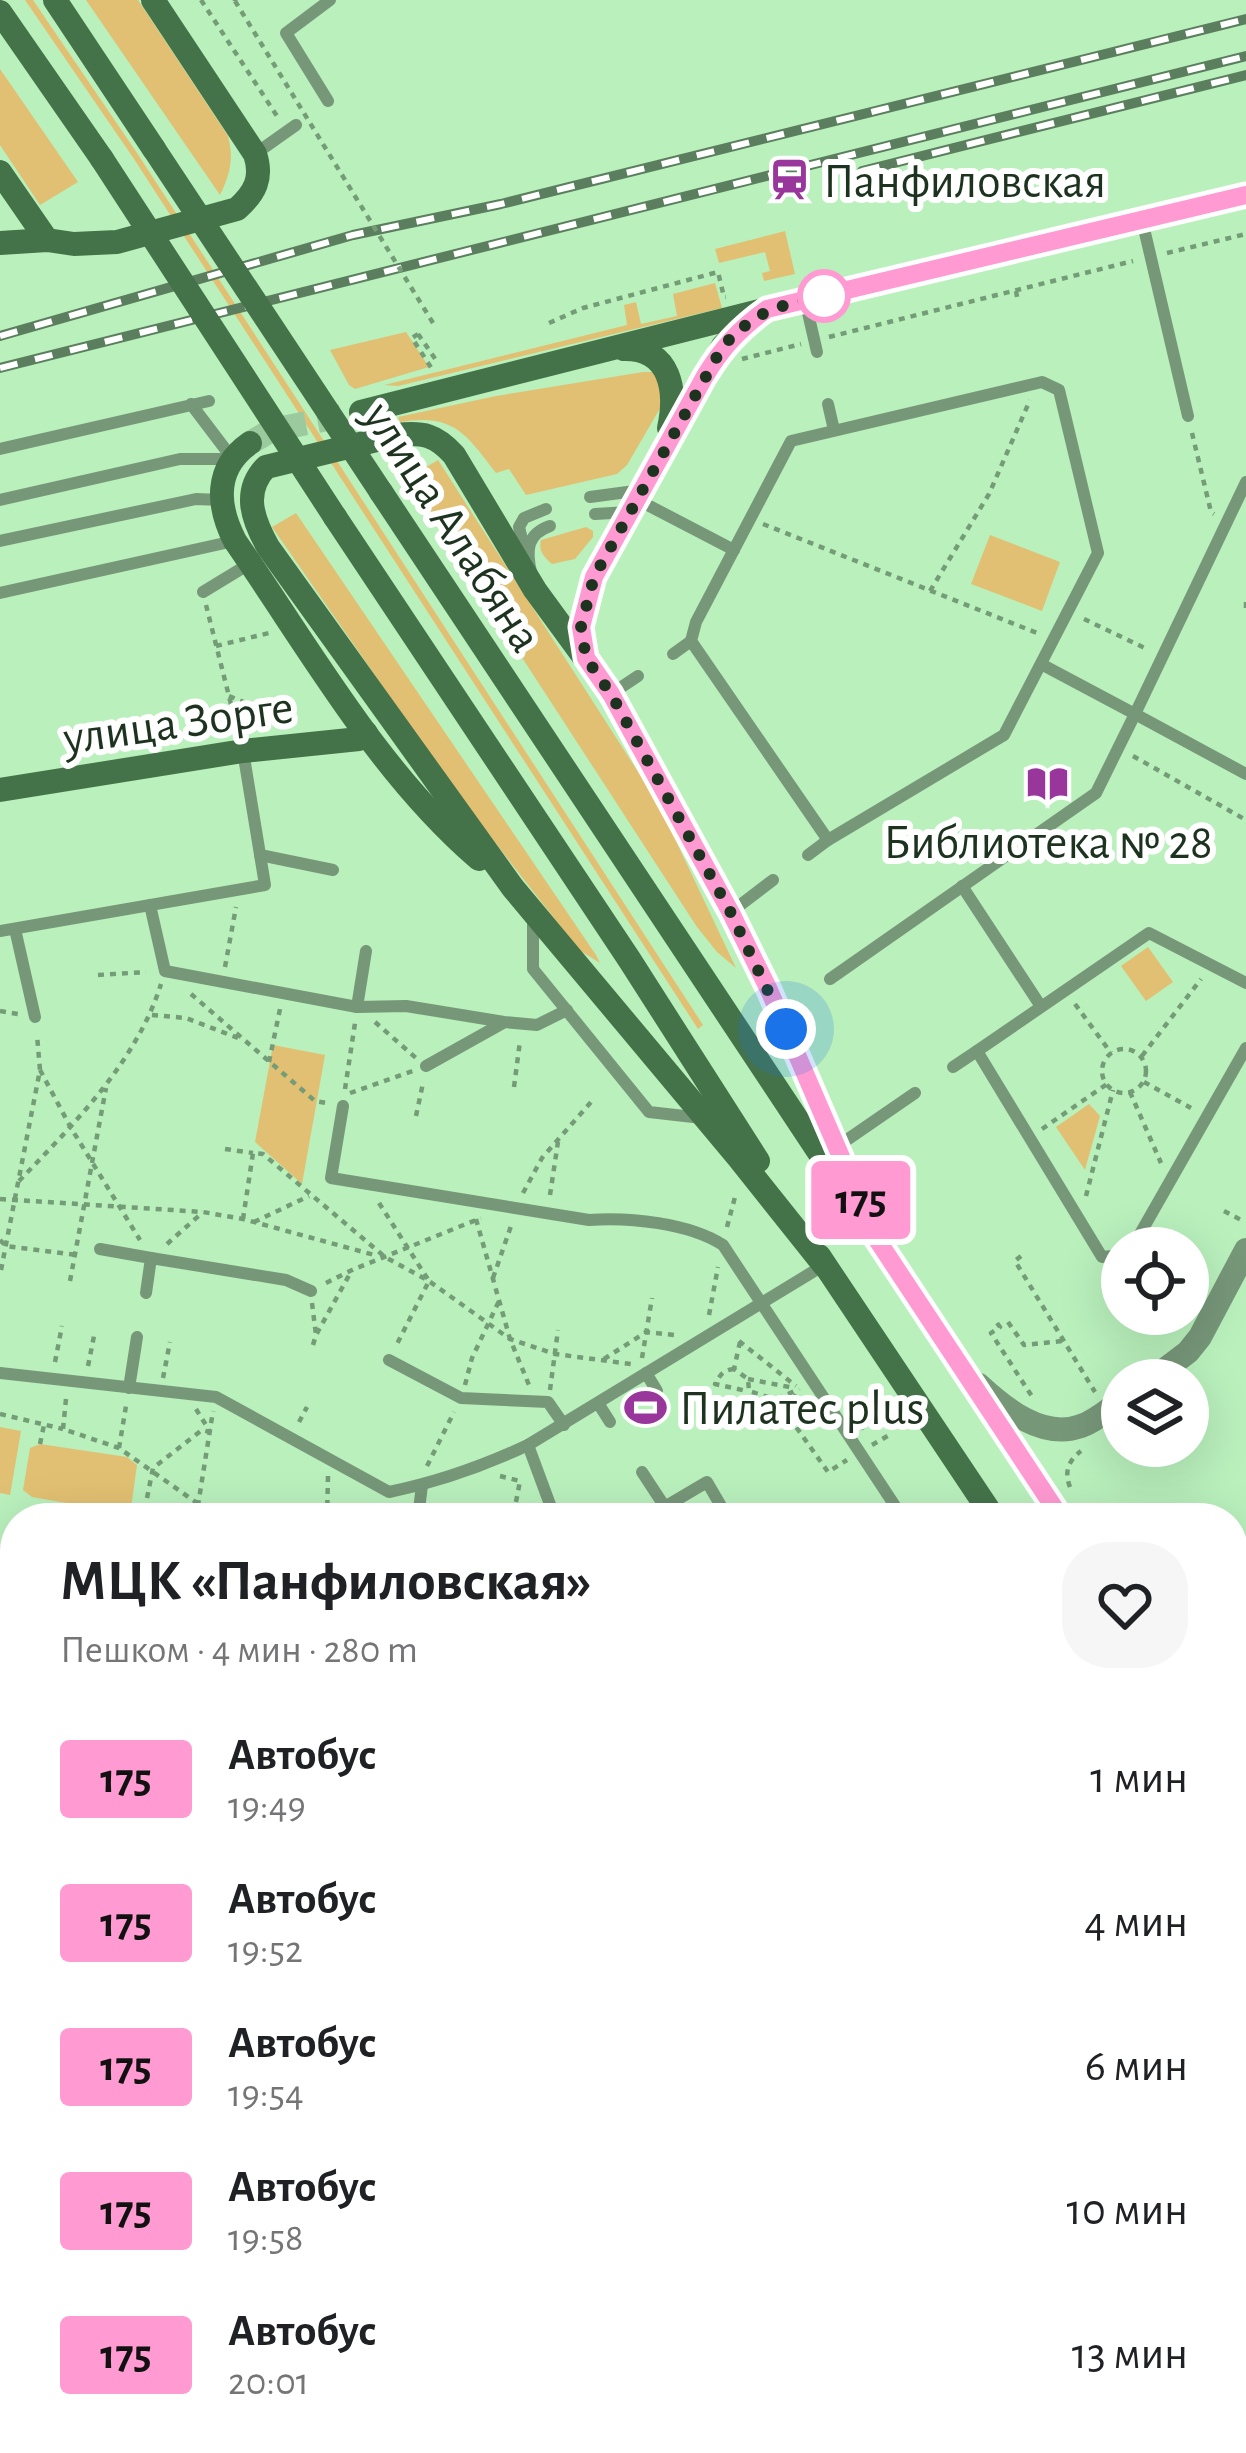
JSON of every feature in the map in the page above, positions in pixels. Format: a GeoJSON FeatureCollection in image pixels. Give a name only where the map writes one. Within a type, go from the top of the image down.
{"type":"FeatureCollection","features":[{"type":"Feature","properties":{"kind":"main road","name":"улица Алабяна"},"geometry":{"type":"LineString","coordinates":[[55,0],[1051,1503]]}},
{"type":"Feature","properties":{"kind":"main road"},"geometry":{"type":"LineString","coordinates":[[0,243],[117,242],[237,209],[250,197],[259,180],[255,154],[153,0]]}},
{"type":"Feature","properties":{"kind":"main road","name":"улица Алабяна"},"geometry":{"type":"LineString","coordinates":[[0,12],[102,159],[984,1503]]}},
{"type":"Feature","properties":{"kind":"main road"},"geometry":{"type":"LineString","coordinates":[[0,172],[47,240]]}},
{"type":"Feature","properties":{"kind":"main road"},"geometry":{"type":"LineString","coordinates":[[362,412],[1246,195]]}},
{"type":"Feature","properties":{"kind":"main road"},"geometry":{"type":"LineString","coordinates":[[586,658],[581,627],[594,577],[723,346],[767,309]]}},
{"type":"Feature","properties":{"kind":"main road"},"geometry":{"type":"LineString","coordinates":[[614,350],[652,354],[664,368],[672,388],[673,411],[667,442]]}},
{"type":"Feature","properties":{"kind":"main road"},"geometry":{"type":"LineString","coordinates":[[824,1265],[512,888],[268,547],[251,510],[254,484],[266,467],[397,435],[437,438],[454,455],[535,590],[611,694],[731,913],[876,1238]]}},
{"type":"Feature","properties":{"kind":"main road"},"geometry":{"type":"LineString","coordinates":[[242,449],[222,485],[220,500],[235,541],[367,733],[442,827],[512,888]]}},
{"type":"Feature","properties":{"kind":"main road","name":"улица Зорге"},"geometry":{"type":"LineString","coordinates":[[0,790],[243,751],[359,739],[367,733]]}},
{"type":"Feature","properties":{"kind":"street"},"geometry":{"type":"LineString","coordinates":[[1179,1359],[1200,1336],[1246,1250]]}},
{"type":"Feature","properties":{"kind":"street"},"geometry":{"type":"LineString","coordinates":[[962,1369],[996,1402],[1046,1429],[1077,1428],[1101,1408]]}},
{"type":"Feature","properties":{"kind":"lane"},"geometry":{"type":"LineString","coordinates":[[328,101],[286,33],[330,0]]}},
{"type":"Feature","properties":{"kind":"lane"},"geometry":{"type":"LineString","coordinates":[[255,154],[291,128]]}},
{"type":"Feature","properties":{"kind":"lane"},"geometry":{"type":"LineString","coordinates":[[1142,220],[1188,416]]}},
{"type":"Feature","properties":{"kind":"lane"},"geometry":{"type":"LineString","coordinates":[[805,300],[815,346]]}},
{"type":"Feature","properties":{"kind":"lane"},"geometry":{"type":"LineString","coordinates":[[673,653],[692,641],[696,622],[790,441],[1042,382],[1059,390],[1098,554],[1004,735],[808,855]]}},
{"type":"Feature","properties":{"kind":"lane"},"geometry":{"type":"LineString","coordinates":[[0,449],[209,401]]}},
{"type":"Feature","properties":{"kind":"lane"},"geometry":{"type":"LineString","coordinates":[[191,404],[242,449]]}},
{"type":"Feature","properties":{"kind":"lane"},"geometry":{"type":"LineString","coordinates":[[828,404],[834,430]]}},
{"type":"Feature","properties":{"kind":"lane"},"geometry":{"type":"LineString","coordinates":[[0,500],[242,449]]}},
{"type":"Feature","properties":{"kind":"lane"},"geometry":{"type":"LineString","coordinates":[[830,979],[1096,793],[1246,482]]}},
{"type":"Feature","properties":{"kind":"lane"},"geometry":{"type":"LineString","coordinates":[[590,497],[636,500],[734,550]]}},
{"type":"Feature","properties":{"kind":"lane"},"geometry":{"type":"LineString","coordinates":[[0,542],[196,499],[220,500]]}},
{"type":"Feature","properties":{"kind":"lane"},"geometry":{"type":"LineString","coordinates":[[595,514],[636,500]]}},
{"type":"Feature","properties":{"kind":"lane"},"geometry":{"type":"LineString","coordinates":[[535,590],[519,527],[524,518],[545,508]]}},
{"type":"Feature","properties":{"kind":"lane"},"geometry":{"type":"LineString","coordinates":[[1228,520],[1246,529]]}},
{"type":"Feature","properties":{"kind":"lane"},"geometry":{"type":"LineString","coordinates":[[528,559],[530,540],[550,526]]}},
{"type":"Feature","properties":{"kind":"lane"},"geometry":{"type":"LineString","coordinates":[[0,593],[235,541]]}},
{"type":"Feature","properties":{"kind":"lane"},"geometry":{"type":"LineString","coordinates":[[202,592],[250,563]]}},
{"type":"Feature","properties":{"kind":"lane"},"geometry":{"type":"LineString","coordinates":[[692,641],[828,840]]}},
{"type":"Feature","properties":{"kind":"lane"},"geometry":{"type":"LineString","coordinates":[[1041,664],[1246,774]]}},
{"type":"Feature","properties":{"kind":"lane"},"geometry":{"type":"LineString","coordinates":[[611,694],[638,676]]}},
{"type":"Feature","properties":{"kind":"lane"},"geometry":{"type":"LineString","coordinates":[[35,1017],[8,930],[265,885],[243,751]]}},
{"type":"Feature","properties":{"kind":"lane"},"geometry":{"type":"LineString","coordinates":[[260,855],[333,870]]}},
{"type":"Feature","properties":{"kind":"lane"},"geometry":{"type":"LineString","coordinates":[[731,913],[773,880]]}},
{"type":"Feature","properties":{"kind":"lane"},"geometry":{"type":"LineString","coordinates":[[962,886],[1040,1005]]}},
{"type":"Feature","properties":{"kind":"lane"},"geometry":{"type":"LineString","coordinates":[[150,904],[165,971],[357,1006],[406,1006],[521,1024],[537,1025],[567,1010]]}},
{"type":"Feature","properties":{"kind":"lane"},"geometry":{"type":"LineString","coordinates":[[533,914],[533,969],[649,1112],[705,1118]]}},
{"type":"Feature","properties":{"kind":"lane"},"geometry":{"type":"LineString","coordinates":[[953,1067],[1149,933],[1246,983]]}},
{"type":"Feature","properties":{"kind":"lane"},"geometry":{"type":"LineString","coordinates":[[357,1006],[366,951]]}},
{"type":"Feature","properties":{"kind":"lane"},"geometry":{"type":"LineString","coordinates":[[426,1066],[504,1022]]}},
{"type":"Feature","properties":{"kind":"lane"},"geometry":{"type":"LineString","coordinates":[[1144,1227],[1246,1048]]}},
{"type":"Feature","properties":{"kind":"lane"},"geometry":{"type":"LineString","coordinates":[[976,1051],[1101,1255]]}},
{"type":"Feature","properties":{"kind":"lane"},"geometry":{"type":"LineString","coordinates":[[838,1146],[915,1093]]}},
{"type":"Feature","properties":{"kind":"lane"},"geometry":{"type":"LineString","coordinates":[[344,1100],[331,1178],[590,1220],[617,1218],[709,1236],[723,1245],[892,1503]]}},
{"type":"Feature","properties":{"kind":"lane"},"geometry":{"type":"LineString","coordinates":[[100,1249],[286,1280],[310,1291]]}},
{"type":"Feature","properties":{"kind":"lane"},"geometry":{"type":"LineString","coordinates":[[146,1293],[151,1258]]}},
{"type":"Feature","properties":{"kind":"lane"},"geometry":{"type":"LineString","coordinates":[[0,1373],[215,1397],[389,1492],[488,1464],[528,1445],[824,1265]]}},
{"type":"Feature","properties":{"kind":"lane"},"geometry":{"type":"LineString","coordinates":[[129,1388],[137,1337]]}},
{"type":"Feature","properties":{"kind":"lane"},"geometry":{"type":"LineString","coordinates":[[389,1360],[461,1398],[542,1402],[564,1425]]}},
{"type":"Feature","properties":{"kind":"lane"},"geometry":{"type":"LineString","coordinates":[[646,1373],[658,1391]]}},
{"type":"Feature","properties":{"kind":"lane"},"geometry":{"type":"LineString","coordinates":[[598,1402],[610,1422]]}},
{"type":"Feature","properties":{"kind":"lane"},"geometry":{"type":"LineString","coordinates":[[528,1445],[549,1503]]}},
{"type":"Feature","properties":{"kind":"lane"},"geometry":{"type":"LineString","coordinates":[[642,1472],[661,1503]]}},
{"type":"Feature","properties":{"kind":"lane"},"geometry":{"type":"LineString","coordinates":[[671,1503],[707,1483],[719,1503]]}},
{"type":"Feature","properties":{"kind":"lane"},"geometry":{"type":"LineString","coordinates":[[420,1503],[422,1485]]}},
{"type":"Feature","properties":{"kind":"path"},"geometry":{"type":"LineString","coordinates":[[201,0],[291,128]]}},
{"type":"Feature","properties":{"kind":"path"},"geometry":{"type":"LineString","coordinates":[[235,0],[433,323]]}},
{"type":"Feature","properties":{"kind":"path"},"geometry":{"type":"LineString","coordinates":[[742,359],[815,346],[1246,234]]}},
{"type":"Feature","properties":{"kind":"path"},"geometry":{"type":"LineString","coordinates":[[549,323],[583,308],[718,272],[724,297]]}},
{"type":"Feature","properties":{"kind":"path"},"geometry":{"type":"LineString","coordinates":[[1016,291],[1018,302]]}},
{"type":"Feature","properties":{"kind":"path"},"geometry":{"type":"LineString","coordinates":[[431,369],[412,338],[418,334],[437,360]]}},
{"type":"Feature","properties":{"kind":"path"},"geometry":{"type":"LineString","coordinates":[[930,590],[989,494],[1037,383]]}},
{"type":"Feature","properties":{"kind":"path"},"geometry":{"type":"LineString","coordinates":[[1188,416],[1211,512],[1228,520]]}},
{"type":"Feature","properties":{"kind":"path"},"geometry":{"type":"LineString","coordinates":[[750,518],[1054,640]]}},
{"type":"Feature","properties":{"kind":"path"},"geometry":{"type":"LineString","coordinates":[[202,592],[243,751]]}},
{"type":"Feature","properties":{"kind":"path"},"geometry":{"type":"LineString","coordinates":[[1246,602],[1246,614]]}},
{"type":"Feature","properties":{"kind":"path"},"geometry":{"type":"LineString","coordinates":[[1068,611],[1162,656]]}},
{"type":"Feature","properties":{"kind":"path"},"geometry":{"type":"LineString","coordinates":[[216,646],[280,630]]}},
{"type":"Feature","properties":{"kind":"path"},"geometry":{"type":"LineString","coordinates":[[229,696],[302,726]]}},
{"type":"Feature","properties":{"kind":"path"},"geometry":{"type":"LineString","coordinates":[[1118,747],[1246,820]]}},
{"type":"Feature","properties":{"kind":"path"},"geometry":{"type":"LineString","coordinates":[[223,981],[239,890]]}},
{"type":"Feature","properties":{"kind":"path"},"geometry":{"type":"LineString","coordinates":[[1142,1057],[1212,965]]}},
{"type":"Feature","properties":{"kind":"path"},"geometry":{"type":"LineString","coordinates":[[19,1181],[71,1128],[106,1083],[152,1015],[165,971]]}},
{"type":"Feature","properties":{"kind":"path"},"geometry":{"type":"LineString","coordinates":[[98,975],[165,971],[315,1101],[344,1100],[426,1066]]}},
{"type":"Feature","properties":{"kind":"path"},"geometry":{"type":"LineString","coordinates":[[1064,989],[1111,1053]]}},
{"type":"Feature","properties":{"kind":"path"},"geometry":{"type":"LineString","coordinates":[[269,1062],[283,992]]}},
{"type":"Feature","properties":{"kind":"path"},"geometry":{"type":"LineString","coordinates":[[357,1006],[426,1066]]}},
{"type":"Feature","properties":{"kind":"path"},"geometry":{"type":"LineString","coordinates":[[344,1100],[357,1006]]}},
{"type":"Feature","properties":{"kind":"path"},"geometry":{"type":"LineString","coordinates":[[152,1015],[186,1018],[242,1040]]}},
{"type":"Feature","properties":{"kind":"path"},"geometry":{"type":"LineString","coordinates":[[1,1270],[40,1070],[35,1017]]}},
{"type":"Feature","properties":{"kind":"path"},"geometry":{"type":"LineString","coordinates":[[514,1087],[521,1024]]}},
{"type":"Feature","properties":{"kind":"path"},"geometry":{"type":"LineString","coordinates":[[1127,1048],[1142,1057],[1144,1082],[1130,1092],[1113,1090],[1107,1084],[1102,1068],[1111,1053],[1127,1048]]}},
{"type":"Feature","properties":{"kind":"path"},"geometry":{"type":"LineString","coordinates":[[416,1116],[426,1066]]}},
{"type":"Feature","properties":{"kind":"path"},"geometry":{"type":"LineString","coordinates":[[40,1070],[151,1258],[203,1212]]}},
{"type":"Feature","properties":{"kind":"path"},"geometry":{"type":"LineString","coordinates":[[1144,1082],[1207,1116]]}},
{"type":"Feature","properties":{"kind":"path"},"geometry":{"type":"LineString","coordinates":[[70,1281],[106,1083]]}},
{"type":"Feature","properties":{"kind":"path"},"geometry":{"type":"LineString","coordinates":[[1029,1138],[1107,1084]]}},
{"type":"Feature","properties":{"kind":"path"},"geometry":{"type":"LineString","coordinates":[[1080,1220],[1113,1090]]}},
{"type":"Feature","properties":{"kind":"path"},"geometry":{"type":"LineString","coordinates":[[1130,1092],[1169,1182]]}},
{"type":"Feature","properties":{"kind":"path"},"geometry":{"type":"LineString","coordinates":[[493,1279],[530,1177],[591,1102]]}},
{"type":"Feature","properties":{"kind":"path"},"geometry":{"type":"LineString","coordinates":[[547,1213],[558,1142]]}},
{"type":"Feature","properties":{"kind":"path"},"geometry":{"type":"LineString","coordinates":[[225,1149],[263,1154],[385,1257],[429,1281],[510,1339],[555,1354],[641,1366],[652,1298]]}},
{"type":"Feature","properties":{"kind":"path"},"geometry":{"type":"LineString","coordinates":[[243,1219],[253,1153]]}},
{"type":"Feature","properties":{"kind":"path"},"geometry":{"type":"LineString","coordinates":[[254,1222],[344,1180]]}},
{"type":"Feature","properties":{"kind":"path"},"geometry":{"type":"LineString","coordinates":[[367,1184],[429,1281]]}},
{"type":"Feature","properties":{"kind":"path"},"geometry":{"type":"LineString","coordinates":[[0,1199],[203,1212],[385,1257]]}},
{"type":"Feature","properties":{"kind":"path"},"geometry":{"type":"LineString","coordinates":[[316,1335],[310,1291],[477,1221],[487,1214],[483,1203],[475,1211],[477,1221],[510,1339],[542,1402]]}},
{"type":"Feature","properties":{"kind":"path"},"geometry":{"type":"LineString","coordinates":[[1224,1211],[1243,1221]]}},
{"type":"Feature","properties":{"kind":"path"},"geometry":{"type":"LineString","coordinates":[[3,1243],[75,1256],[100,1249]]}},
{"type":"Feature","properties":{"kind":"path"},"geometry":{"type":"LineString","coordinates":[[1022,1256],[1015,1261],[1064,1341],[1101,1387]]}},
{"type":"Feature","properties":{"kind":"path"},"geometry":{"type":"LineString","coordinates":[[314,1345],[352,1270]]}},
{"type":"Feature","properties":{"kind":"path"},"geometry":{"type":"LineString","coordinates":[[389,1360],[429,1281]]}},
{"type":"Feature","properties":{"kind":"path"},"geometry":{"type":"LineString","coordinates":[[422,1485],[499,1301]]}},
{"type":"Feature","properties":{"kind":"path"},"geometry":{"type":"LineString","coordinates":[[1038,1406],[991,1334],[1006,1320],[1024,1345],[1064,1341]]}},
{"type":"Feature","properties":{"kind":"path"},"geometry":{"type":"LineString","coordinates":[[62,1326],[63,1429]]}},
{"type":"Feature","properties":{"kind":"path"},"geometry":{"type":"LineString","coordinates":[[542,1402],[558,1330]]}},
{"type":"Feature","properties":{"kind":"path"},"geometry":{"type":"LineString","coordinates":[[85,1383],[94,1331]]}},
{"type":"Feature","properties":{"kind":"path"},"geometry":{"type":"LineString","coordinates":[[602,1360],[646,1333]]}},
{"type":"Feature","properties":{"kind":"path"},"geometry":{"type":"LineString","coordinates":[[160,1391],[170,1342]]}},
{"type":"Feature","properties":{"kind":"path"},"geometry":{"type":"LineString","coordinates":[[734,1369],[740,1342],[799,1389]]}},
{"type":"Feature","properties":{"kind":"path"},"geometry":{"type":"LineString","coordinates":[[799,1389],[748,1379],[734,1369],[720,1374],[715,1384],[777,1400],[828,1472],[846,1460]]}},
{"type":"Feature","properties":{"kind":"path"},"geometry":{"type":"LineString","coordinates":[[748,1379],[749,1391]]}},
{"type":"Feature","properties":{"kind":"path"},"geometry":{"type":"LineString","coordinates":[[119,1448],[129,1388]]}},
{"type":"Feature","properties":{"kind":"path"},"geometry":{"type":"LineString","coordinates":[[777,1400],[799,1389]]}},
{"type":"Feature","properties":{"kind":"path"},"geometry":{"type":"LineString","coordinates":[[786,1412],[799,1389]]}},
{"type":"Feature","properties":{"kind":"path"},"geometry":{"type":"LineString","coordinates":[[197,1503],[215,1397]]}},
{"type":"Feature","properties":{"kind":"path"},"geometry":{"type":"LineString","coordinates":[[0,1414],[119,1448],[196,1503]]}},
{"type":"Feature","properties":{"kind":"path"},"geometry":{"type":"LineString","coordinates":[[858,1420],[862,1427],[879,1416]]}},
{"type":"Feature","properties":{"kind":"path"},"geometry":{"type":"LineString","coordinates":[[40,1444],[44,1424]]}},
{"type":"Feature","properties":{"kind":"path"},"geometry":{"type":"LineString","coordinates":[[147,1498],[154,1468],[202,1430],[209,1432]]}},
{"type":"Feature","properties":{"kind":"path"},"geometry":{"type":"LineString","coordinates":[[1071,1489],[1069,1464],[1087,1447]]}},
{"type":"Feature","properties":{"kind":"path"},"geometry":{"type":"LineString","coordinates":[[328,1503],[329,1459]]}},
{"type":"Feature","properties":{"kind":"path"},"geometry":{"type":"LineString","coordinates":[[514,1480],[520,1481],[516,1503]]}},
{"type":"Feature","properties":{"kind":"shaded area"},"geometry":{"type":"Polygon","coordinates":[[[25,0],[33,0],[139,156],[703,1025],[698,1029],[134,159],[25,0]]]}},
{"type":"Feature","properties":{"kind":"shaded area"},"geometry":{"type":"Polygon","coordinates":[[[86,0],[138,0],[228,136],[230,166],[220,195],[86,0]]]}},
{"type":"Feature","properties":{"kind":"shaded area"},"geometry":{"type":"Polygon","coordinates":[[[0,69],[78,182],[40,205],[0,145],[0,69]]]}},
{"type":"Feature","properties":{"kind":"shaded area"},"geometry":{"type":"Polygon","coordinates":[[[785,231],[795,274],[764,281],[762,273],[770,271],[765,252],[719,263],[715,249],[785,231]]]}},
{"type":"Feature","properties":{"kind":"shaded area"},"geometry":{"type":"Polygon","coordinates":[[[715,283],[722,308],[398,386],[384,385],[627,325],[624,305],[636,302],[641,324],[677,316],[673,294],[715,283]]]}},
{"type":"Feature","properties":{"kind":"shaded area"},"geometry":{"type":"Polygon","coordinates":[[[406,332],[429,367],[355,389],[330,350],[406,332]]]}},
{"type":"Feature","properties":{"kind":"shaded area"},"geometry":{"type":"Polygon","coordinates":[[[643,372],[663,379],[662,405],[627,465],[617,474],[526,495],[509,469],[496,473],[457,430],[434,421],[400,422],[398,417],[496,396],[643,372]]]}},
{"type":"Feature","properties":{"kind":"shaded area"},"geometry":{"type":"Polygon","coordinates":[[[438,460],[658,803],[736,968],[697,927],[406,479],[438,460]]]}},
{"type":"Feature","properties":{"kind":"shaded area"},"geometry":{"type":"Polygon","coordinates":[[[296,513],[600,963],[579,950],[461,799],[272,527],[296,513]]]}},
{"type":"Feature","properties":{"kind":"shaded area"},"geometry":{"type":"Polygon","coordinates":[[[586,527],[593,537],[575,559],[552,564],[542,554],[541,540],[586,527]]]}},
{"type":"Feature","properties":{"kind":"shaded area"},"geometry":{"type":"Polygon","coordinates":[[[990,535],[1060,562],[1042,611],[971,584],[990,535]]]}},
{"type":"Feature","properties":{"kind":"shaded area"},"geometry":{"type":"Polygon","coordinates":[[[1148,947],[1173,982],[1146,1001],[1121,966],[1148,947]]]}},
{"type":"Feature","properties":{"kind":"shaded area"},"geometry":{"type":"Polygon","coordinates":[[[273,1045],[325,1055],[302,1184],[255,1142],[273,1045]]]}},
{"type":"Feature","properties":{"kind":"shaded area"},"geometry":{"type":"Polygon","coordinates":[[[1089,1104],[1100,1116],[1085,1170],[1056,1127],[1089,1104]]]}},
{"type":"Feature","properties":{"kind":"shaded area"},"geometry":{"type":"Polygon","coordinates":[[[0,1427],[21,1431],[10,1495],[0,1493],[0,1427]]]}},
{"type":"Feature","properties":{"kind":"shaded area"},"geometry":{"type":"Polygon","coordinates":[[[40,1444],[127,1457],[137,1465],[132,1503],[66,1503],[32,1497],[23,1490],[30,1448],[40,1444]]]}},
{"type":"Feature","properties":{"kind":"tunnel"},"geometry":{"type":"LineString","coordinates":[[250,443],[272,430],[347,415]]}},
{"type":"Feature","properties":{"kind":"railway"},"geometry":{"type":"LineString","coordinates":[[0,336],[353,235],[501,204],[1246,19]]}},
{"type":"Feature","properties":{"kind":"railway"},"geometry":{"type":"LineString","coordinates":[[0,368],[1246,56]]}},
{"type":"Feature","properties":{"kind":"railway"},"geometry":{"type":"LineString","coordinates":[[862,171],[1246,75]]}},
{"type":"Feature","properties":{"kind":"bus line","name":"175"},"geometry":{"type":"LineString","coordinates":[[1051,1503],[876,1238],[769,990],[611,694],[586,658],[581,627],[594,577],[705,376],[723,346],[767,309],[1246,195]]}},
{"type":"Feature","properties":{"kind":"place","name":"Панфиловская"},"geometry":{"type":"Point","coordinates":[789,180]}},
{"type":"Feature","properties":{"kind":"place","name":"Библиотека № 28"},"geometry":{"type":"Point","coordinates":[1048,783]}},
{"type":"Feature","properties":{"kind":"place","name":"Пилатес plus"},"geometry":{"type":"Point","coordinates":[645,1407]}},
{"type":"Feature","properties":{"kind":"route"},"geometry":{"type":"LineString","coordinates":[[786,1029],[731,913],[611,694],[586,658],[581,627],[594,577],[723,346],[767,309],[824,296]]}}]}
